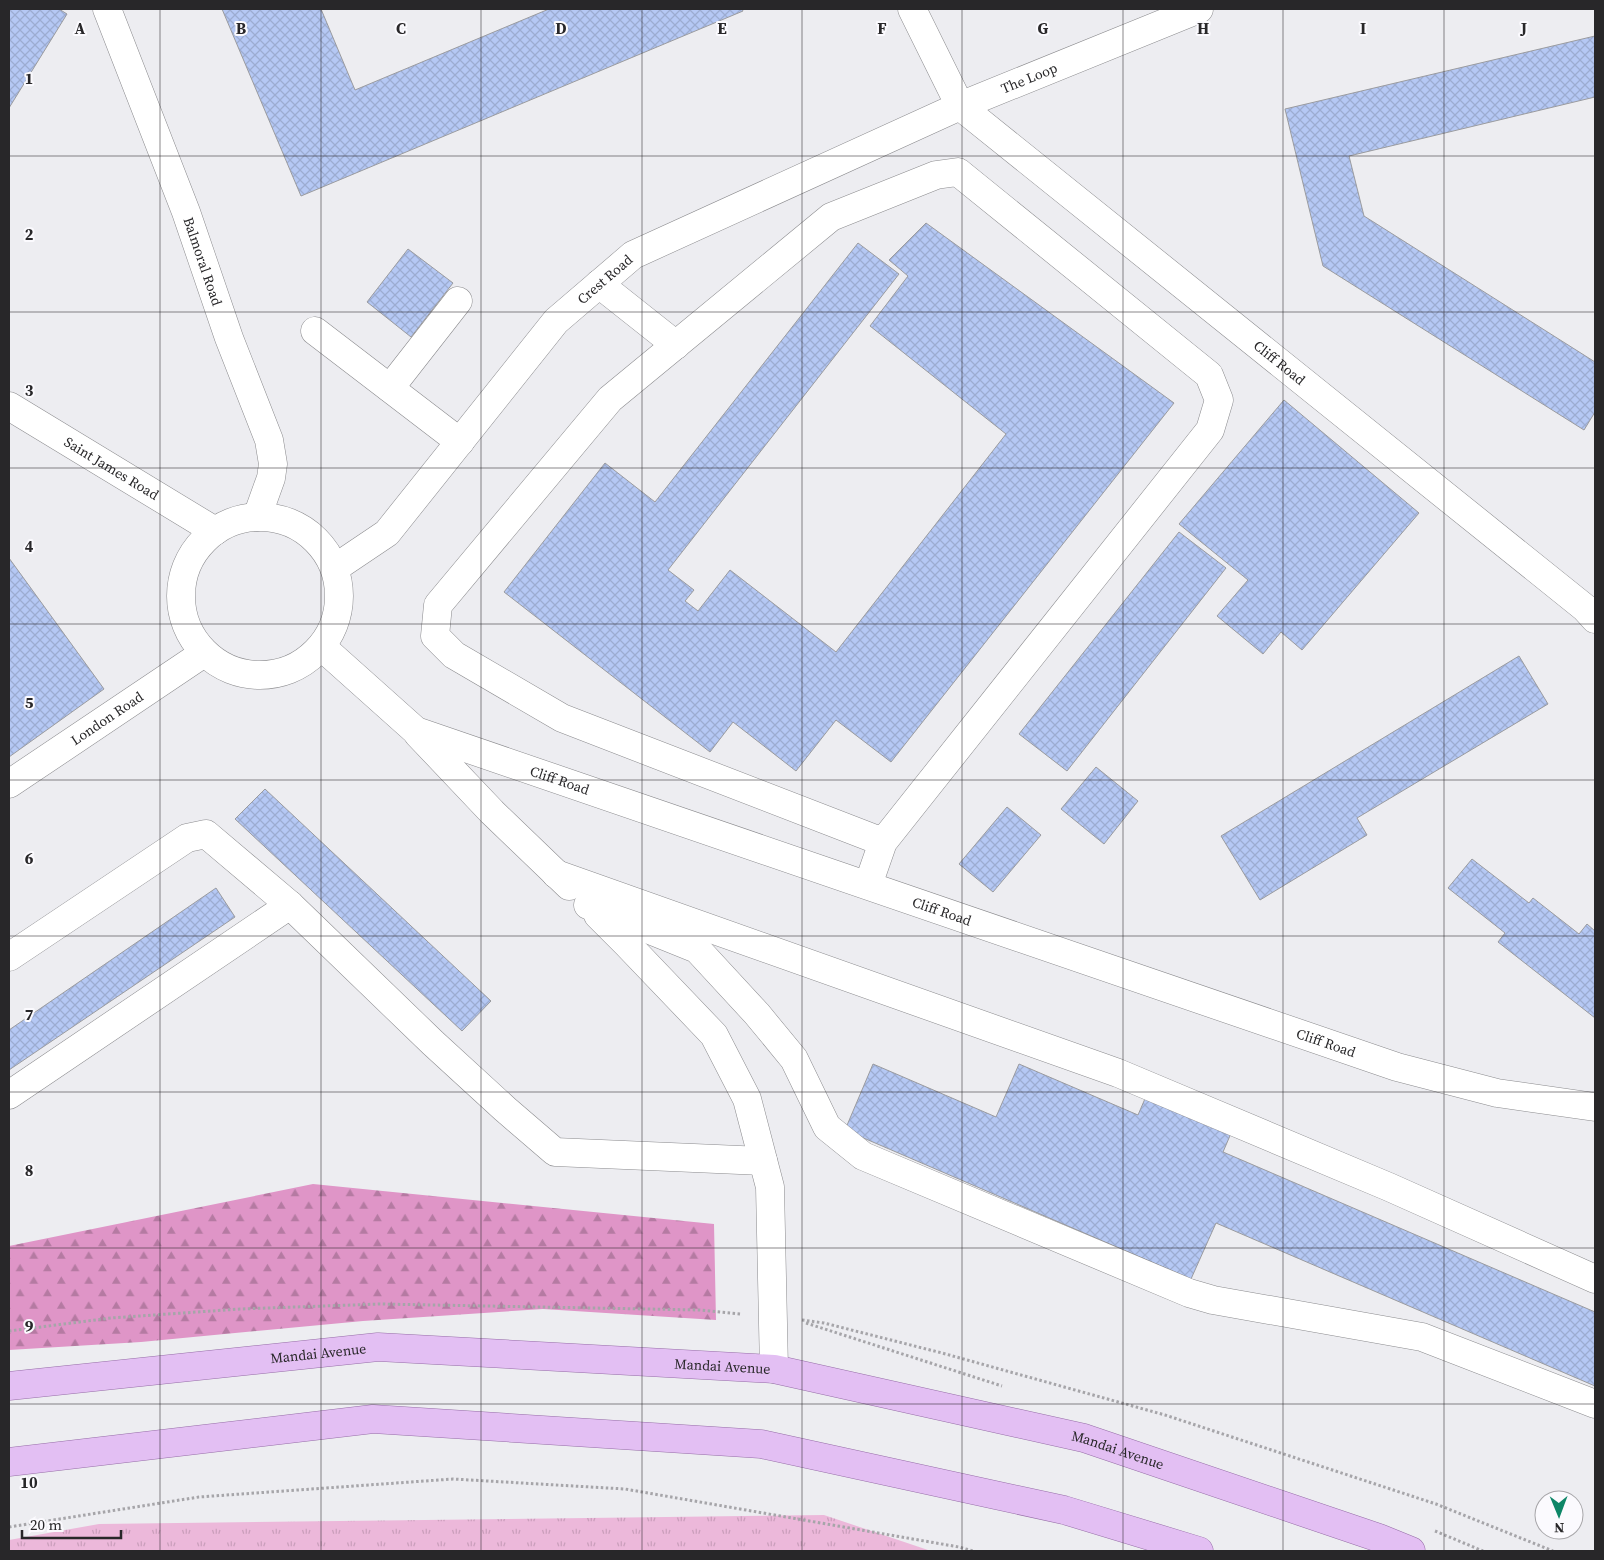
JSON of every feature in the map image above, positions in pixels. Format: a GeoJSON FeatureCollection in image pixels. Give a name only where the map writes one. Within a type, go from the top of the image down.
{"type":"FeatureCollection","features":[{"type":"Feature","properties":{"kind":"main road","name":"Mandai Avenue"},"geometry":{"type":"LineString","coordinates":[[9,1386],[378,1347],[774,1369],[1084,1438],[1379,1538],[1411,1551]]}},
{"type":"Feature","properties":{"kind":"main road"},"geometry":{"type":"LineString","coordinates":[[9,1462],[374,1418],[761,1444],[1064,1510],[1199,1551]]}},
{"type":"Feature","properties":{"kind":"lane","name":"Balmoral Road"},"geometry":{"type":"LineString","coordinates":[[107,9],[186,212],[229,338],[269,440],[273,464],[271,478],[257,517]]}},
{"type":"Feature","properties":{"kind":"lane"},"geometry":{"type":"LineString","coordinates":[[912,9],[960,106]]}},
{"type":"Feature","properties":{"kind":"lane","name":"The Loop"},"geometry":{"type":"LineString","coordinates":[[960,106],[1199,9]]}},
{"type":"Feature","properties":{"kind":"lane","name":"Crest Road"},"geometry":{"type":"LineString","coordinates":[[335,568],[387,534],[556,321],[633,255],[960,106]]}},
{"type":"Feature","properties":{"kind":"lane","name":"Cliff Road"},"geometry":{"type":"LineString","coordinates":[[960,106],[1585,608],[1595,619]]}},
{"type":"Feature","properties":{"kind":"lane"},"geometry":{"type":"LineString","coordinates":[[868,885],[883,842],[1210,430],[1219,400],[1209,375],[958,172],[936,175],[831,217],[610,399],[438,604],[436,636],[454,655],[562,718],[883,842]]}},
{"type":"Feature","properties":{"kind":"lane"},"geometry":{"type":"LineString","coordinates":[[600,284],[676,345]]}},
{"type":"Feature","properties":{"kind":"lane"},"geometry":{"type":"LineString","coordinates":[[390,388],[458,301]]}},
{"type":"Feature","properties":{"kind":"lane"},"geometry":{"type":"LineString","coordinates":[[315,330],[460,442]]}},
{"type":"Feature","properties":{"kind":"lane","name":"Saint James Road"},"geometry":{"type":"LineString","coordinates":[[9,406],[215,531]]}},
{"type":"Feature","properties":{"kind":"lane"},"geometry":{"type":"LineString","coordinates":[[257,517],[282,520],[304,530],[323,547],[335,568],[340,596],[336,623],[322,647],[302,664],[277,674],[250,675],[226,668],[204,652],[190,633],[182,610],[181,585],[187,564],[199,546],[215,531],[235,521],[257,517]]}},
{"type":"Feature","properties":{"kind":"lane","name":"Cliff Road"},"geometry":{"type":"LineString","coordinates":[[322,647],[416,731],[1397,1067],[1497,1093],[1595,1107]]}},
{"type":"Feature","properties":{"kind":"lane","name":"London Road"},"geometry":{"type":"LineString","coordinates":[[9,784],[204,652]]}},
{"type":"Feature","properties":{"kind":"lane"},"geometry":{"type":"LineString","coordinates":[[416,731],[492,812],[626,943],[714,1035],[747,1099],[770,1187],[774,1369]]}},
{"type":"Feature","properties":{"kind":"lane"},"geometry":{"type":"LineString","coordinates":[[9,957],[187,838],[206,834],[290,905],[433,1043],[504,1109],[555,1152],[763,1161]]}},
{"type":"Feature","properties":{"kind":"lane"},"geometry":{"type":"LineString","coordinates":[[556,874],[1118,1073],[1389,1187],[1595,1279]]}},
{"type":"Feature","properties":{"kind":"lane"},"geometry":{"type":"LineString","coordinates":[[9,1095],[290,905]]}},
{"type":"Feature","properties":{"kind":"lane"},"geometry":{"type":"LineString","coordinates":[[588,905],[697,948],[757,1014],[794,1059],[828,1127],[863,1156],[1189,1293],[1213,1300],[1422,1337],[1584,1399],[1595,1412]]}},
{"type":"Feature","properties":{"kind":"path"},"geometry":{"type":"LineString","coordinates":[[9,1527],[199,1497],[453,1479],[626,1489],[972,1551]]}},
{"type":"Feature","properties":{"kind":"green space"},"geometry":{"type":"Polygon","coordinates":[[[313,1184],[714,1224],[716,1320],[543,1309],[363,1321],[141,1342],[9,1350],[9,1246],[313,1184]]]}},
{"type":"Feature","properties":{"kind":"green space"},"geometry":{"type":"Polygon","coordinates":[[[824,1515],[931,1551],[9,1551],[9,1540],[99,1524],[824,1515]]]}},
{"type":"Feature","properties":{"kind":"building"},"geometry":{"type":"Polygon","coordinates":[[[9,9],[59,9],[67,14],[9,108],[9,9]]]}},
{"type":"Feature","properties":{"kind":"building"},"geometry":{"type":"Polygon","coordinates":[[[222,9],[321,9],[355,90],[549,9],[742,9],[743,11],[301,196],[222,9]]]}},
{"type":"Feature","properties":{"kind":"building"},"geometry":{"type":"Polygon","coordinates":[[[1595,36],[1595,97],[1349,156],[1364,216],[1595,362],[1595,412],[1584,430],[1323,266],[1285,109],[1595,36]]]}},
{"type":"Feature","properties":{"kind":"building"},"geometry":{"type":"Polygon","coordinates":[[[926,223],[1174,403],[891,762],[836,720],[796,771],[733,722],[710,752],[504,592],[605,463],[655,502],[858,243],[899,274],[668,570],[694,590],[685,601],[698,611],[730,570],[836,652],[1006,434],[870,326],[908,276],[889,260],[926,223]]]}},
{"type":"Feature","properties":{"kind":"building"},"geometry":{"type":"Polygon","coordinates":[[[408,249],[453,283],[411,337],[367,302],[408,249]]]}},
{"type":"Feature","properties":{"kind":"building"},"geometry":{"type":"Polygon","coordinates":[[[1284,400],[1419,513],[1302,650],[1281,632],[1263,654],[1217,616],[1248,580],[1179,524],[1284,400]]]}},
{"type":"Feature","properties":{"kind":"building"},"geometry":{"type":"Polygon","coordinates":[[[1179,532],[1226,568],[1067,771],[1019,734],[1179,532]]]}},
{"type":"Feature","properties":{"kind":"building"},"geometry":{"type":"Polygon","coordinates":[[[9,558],[104,689],[9,757],[9,558]]]}},
{"type":"Feature","properties":{"kind":"building"},"geometry":{"type":"Polygon","coordinates":[[[1519,656],[1548,704],[1357,818],[1367,835],[1260,900],[1221,836],[1519,656]]]}},
{"type":"Feature","properties":{"kind":"building"},"geometry":{"type":"Polygon","coordinates":[[[1096,767],[1138,801],[1104,844],[1061,809],[1096,767]]]}},
{"type":"Feature","properties":{"kind":"building"},"geometry":{"type":"Polygon","coordinates":[[[265,789],[491,1001],[462,1031],[235,819],[265,789]]]}},
{"type":"Feature","properties":{"kind":"building"},"geometry":{"type":"Polygon","coordinates":[[[1007,807],[1041,835],[993,892],[959,864],[1007,807]]]}},
{"type":"Feature","properties":{"kind":"building"},"geometry":{"type":"Polygon","coordinates":[[[1472,859],[1529,903],[1533,898],[1579,934],[1587,924],[1595,931],[1595,1018],[1498,942],[1505,933],[1448,888],[1472,859]]]}},
{"type":"Feature","properties":{"kind":"building"},"geometry":{"type":"Polygon","coordinates":[[[216,888],[235,917],[9,1070],[9,1030],[216,888]]]}},
{"type":"Feature","properties":{"kind":"building"},"geometry":{"type":"Polygon","coordinates":[[[873,1064],[996,1117],[1019,1064],[1138,1115],[1147,1094],[1232,1131],[1223,1152],[1595,1312],[1595,1386],[1216,1223],[1191,1279],[845,1130],[873,1064]]]}}]}
